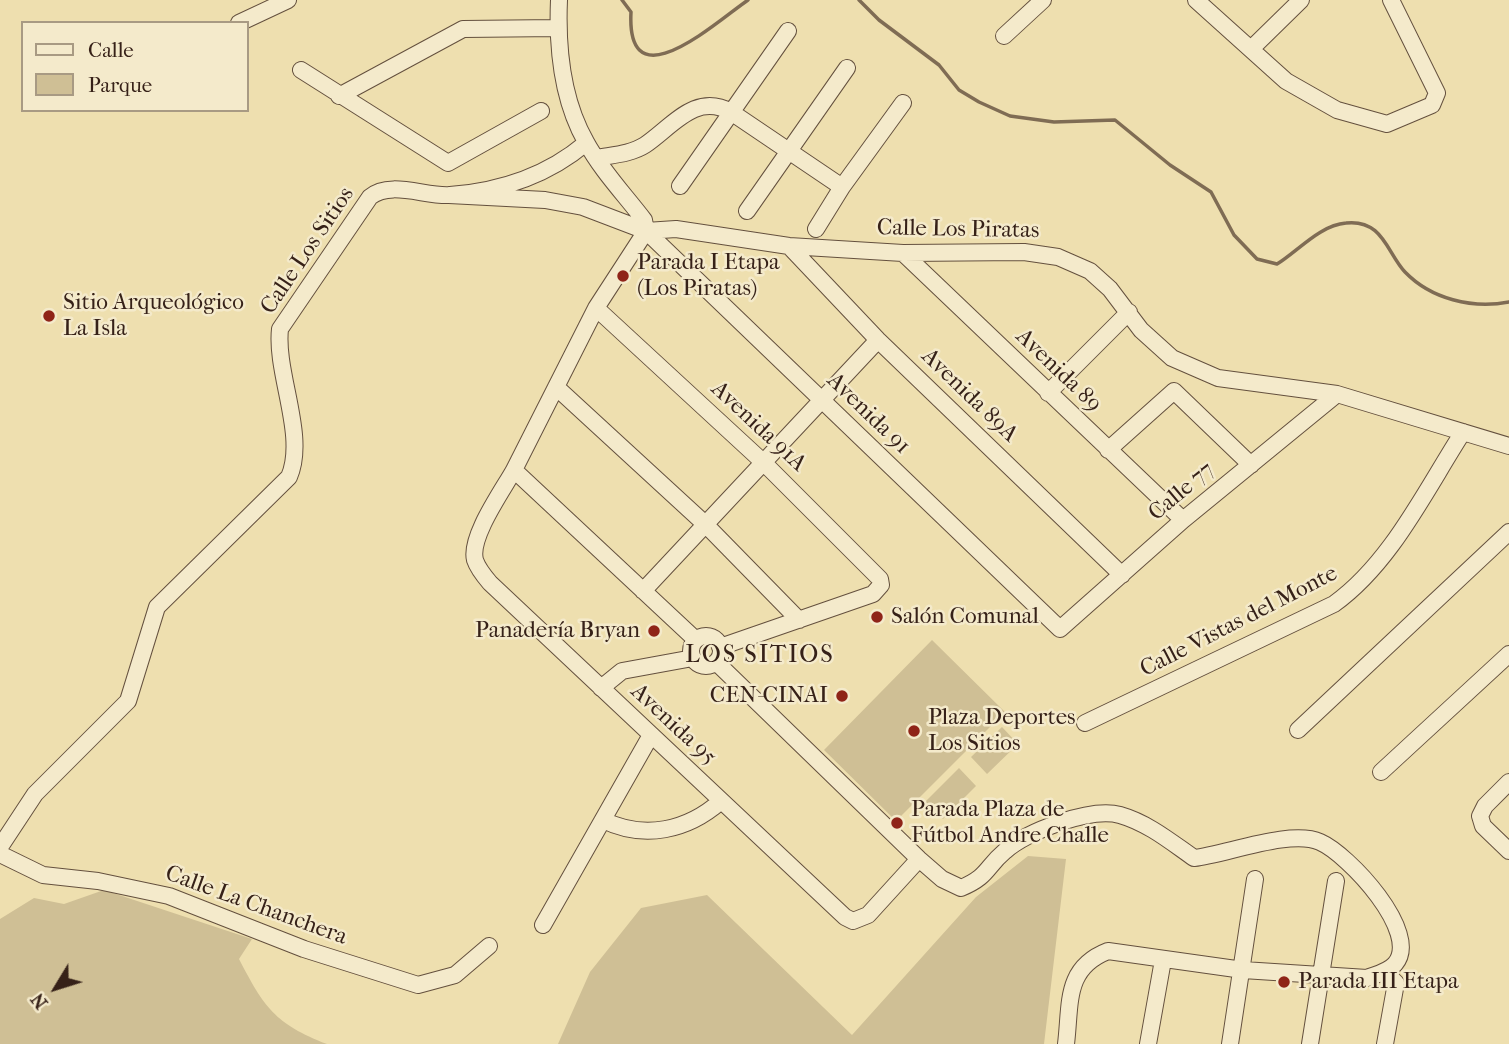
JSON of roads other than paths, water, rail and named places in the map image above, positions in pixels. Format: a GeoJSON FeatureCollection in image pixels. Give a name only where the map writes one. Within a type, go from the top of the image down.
{"type":"FeatureCollection","features":[{"type":"Feature","properties":{"kind":"street"},"geometry":{"type":"LineString","coordinates":[[243,21],[288,0]]}},
{"type":"Feature","properties":{"kind":"street"},"geometry":{"type":"LineString","coordinates":[[559,0],[561,62],[573,114],[586,143],[644,220],[646,231]]}},
{"type":"Feature","properties":{"kind":"street"},"geometry":{"type":"LineString","coordinates":[[1004,36],[1043,0]]}},
{"type":"Feature","properties":{"kind":"street"},"geometry":{"type":"LineString","coordinates":[[1196,0],[1286,81],[1337,110],[1387,124],[1432,105],[1437,93],[1391,0]]}},
{"type":"Feature","properties":{"kind":"street"},"geometry":{"type":"LineString","coordinates":[[1252,48],[1301,0]]}},
{"type":"Feature","properties":{"kind":"street"},"geometry":{"type":"LineString","coordinates":[[339,96],[463,29],[558,28]]}},
{"type":"Feature","properties":{"kind":"street"},"geometry":{"type":"LineString","coordinates":[[680,186],[788,31]]}},
{"type":"Feature","properties":{"kind":"street"},"geometry":{"type":"LineString","coordinates":[[747,211],[847,68]]}},
{"type":"Feature","properties":{"kind":"street"},"geometry":{"type":"LineString","coordinates":[[301,70],[448,163],[541,111]]}},
{"type":"Feature","properties":{"kind":"street"},"geometry":{"type":"LineString","coordinates":[[816,229],[842,187],[903,103]]}},
{"type":"Feature","properties":{"kind":"street"},"geometry":{"type":"LineString","coordinates":[[597,158],[634,151],[677,118],[700,107],[720,106],[842,187]]}},
{"type":"Feature","properties":{"kind":"street","name":"Calle Los Sitios"},"geometry":{"type":"LineString","coordinates":[[0,847],[35,794],[128,701],[157,607],[289,477],[293,468],[292,430],[279,333],[297,302],[374,194],[391,190],[449,195],[517,183],[554,168],[586,143]]}},
{"type":"Feature","properties":{"kind":"street"},"geometry":{"type":"LineString","coordinates":[[449,195],[545,200],[583,207],[646,231]]}},
{"type":"Feature","properties":{"kind":"street","name":"Calle Los Piratas"},"geometry":{"type":"LineString","coordinates":[[646,231],[676,229],[789,246],[903,253],[1024,252],[1058,257],[1090,271],[1141,330],[1172,358],[1218,378],[1337,394],[1509,446]]}},
{"type":"Feature","properties":{"kind":"street","name":"Avenida 95"},"geometry":{"type":"LineString","coordinates":[[646,231],[596,308],[478,535],[475,559],[490,583],[837,911],[853,920],[868,915],[919,859]]}},
{"type":"Feature","properties":{"kind":"street","name":"Avenida 91"},"geometry":{"type":"LineString","coordinates":[[646,231],[1060,629]]}},
{"type":"Feature","properties":{"kind":"street","name":"Avenida 89A"},"geometry":{"type":"LineString","coordinates":[[789,246],[878,340],[1122,575]]}},
{"type":"Feature","properties":{"kind":"street","name":"Avenida 89"},"geometry":{"type":"LineString","coordinates":[[903,253],[1183,520]]}},
{"type":"Feature","properties":{"kind":"street","name":"Avenida 91A"},"geometry":{"type":"LineString","coordinates":[[596,308],[763,462],[877,573],[881,585],[873,594],[799,621]]}},
{"type":"Feature","properties":{"kind":"street"},"geometry":{"type":"LineString","coordinates":[[1048,393],[1129,313]]}},
{"type":"Feature","properties":{"kind":"street"},"geometry":{"type":"LineString","coordinates":[[643,591],[878,340]]}},
{"type":"Feature","properties":{"kind":"street"},"geometry":{"type":"LineString","coordinates":[[556,387],[705,524],[799,621],[718,654],[706,666],[693,658],[622,671],[601,688]]}},
{"type":"Feature","properties":{"kind":"street"},"geometry":{"type":"LineString","coordinates":[[1108,450],[1174,391],[1251,465]]}},
{"type":"Feature","properties":{"kind":"street","name":"Calle 77"},"geometry":{"type":"LineString","coordinates":[[1060,629],[1183,520],[1337,394]]}},
{"type":"Feature","properties":{"kind":"street","name":"Calle Vistas del Monte"},"geometry":{"type":"LineString","coordinates":[[1085,723],[1334,604],[1359,586],[1379,561],[1463,432]]}},
{"type":"Feature","properties":{"kind":"street"},"geometry":{"type":"LineString","coordinates":[[514,470],[695,640]]}},
{"type":"Feature","properties":{"kind":"street"},"geometry":{"type":"LineString","coordinates":[[1298,730],[1509,532]]}},
{"type":"Feature","properties":{"kind":"street"},"geometry":{"type":"LineString","coordinates":[[695,640],[712,638],[718,654],[919,859],[942,879],[961,888],[981,880],[1004,851],[1034,831],[1062,821],[1118,814],[1153,829],[1195,858],[1220,855],[1258,843],[1293,839],[1320,841],[1355,870],[1387,906],[1398,925],[1401,951],[1396,962],[1385,972],[1367,978],[1243,970],[1108,951],[1088,959],[1074,977],[1066,1044]]}},
{"type":"Feature","properties":{"kind":"street"},"geometry":{"type":"LineString","coordinates":[[693,658],[691,649],[695,640]]}},
{"type":"Feature","properties":{"kind":"street"},"geometry":{"type":"LineString","coordinates":[[1381,772],[1509,654]]}},
{"type":"Feature","properties":{"kind":"street"},"geometry":{"type":"LineString","coordinates":[[543,925],[651,735]]}},
{"type":"Feature","properties":{"kind":"street"},"geometry":{"type":"LineString","coordinates":[[1509,782],[1485,806],[1480,816],[1483,826],[1509,850]]}},
{"type":"Feature","properties":{"kind":"street"},"geometry":{"type":"LineString","coordinates":[[603,820],[632,831],[667,829],[694,822],[721,801]]}},
{"type":"Feature","properties":{"kind":"street","name":"Calle La Chanchera"},"geometry":{"type":"LineString","coordinates":[[0,854],[43,876],[98,881],[169,896],[304,949],[418,985],[455,975],[489,946]]}},
{"type":"Feature","properties":{"kind":"street"},"geometry":{"type":"LineString","coordinates":[[1230,1044],[1255,879]]}},
{"type":"Feature","properties":{"kind":"street"},"geometry":{"type":"LineString","coordinates":[[1310,1044],[1336,881]]}},
{"type":"Feature","properties":{"kind":"street"},"geometry":{"type":"LineString","coordinates":[[1148,1044],[1163,960]]}},
{"type":"Feature","properties":{"kind":"street"},"geometry":{"type":"LineString","coordinates":[[1385,972],[1396,983],[1385,1044]]}},
{"type":"Feature","properties":{"kind":"waterway"},"geometry":{"type":"LineString","coordinates":[[622,0],[631,12],[633,39],[643,52],[657,55],[696,38],[748,0]]}},
{"type":"Feature","properties":{"kind":"waterway"},"geometry":{"type":"LineString","coordinates":[[859,0],[879,20],[939,65],[959,90],[979,102],[1010,116],[1054,122],[1115,120],[1170,165],[1211,192],[1234,235],[1257,259],[1277,264],[1327,228],[1358,223],[1376,232],[1405,272],[1427,289],[1467,303],[1509,302]]}},
{"type":"Feature","properties":{"kind":"place","name":"Parada I Etapa (Los Piratas)"},"geometry":{"type":"Point","coordinates":[623,276]}},
{"type":"Feature","properties":{"kind":"place","name":"Sitio Arqueológico La Isla"},"geometry":{"type":"Point","coordinates":[49,316]}},
{"type":"Feature","properties":{"kind":"place","name":"Salón Comunal"},"geometry":{"type":"Point","coordinates":[877,617]}},
{"type":"Feature","properties":{"kind":"place","name":"Panadería Bryan"},"geometry":{"type":"Point","coordinates":[654,631]}},
{"type":"Feature","properties":{"kind":"place","name":"CEN-CINAI"},"geometry":{"type":"Point","coordinates":[842,696]}},
{"type":"Feature","properties":{"kind":"place","name":"Plaza Deportes Los Sitios"},"geometry":{"type":"Point","coordinates":[914,731]}},
{"type":"Feature","properties":{"kind":"place","name":"Parada Plaza de Fútbol Andre Challe"},"geometry":{"type":"Point","coordinates":[897,823]}},
{"type":"Feature","properties":{"kind":"place","name":"Parada III Etapa"},"geometry":{"type":"Point","coordinates":[1284,982]}},
{"type":"Feature","properties":{"kind":"district","name":"LOS SITIOS"},"geometry":{"type":"Point","coordinates":[760,656]}}]}
